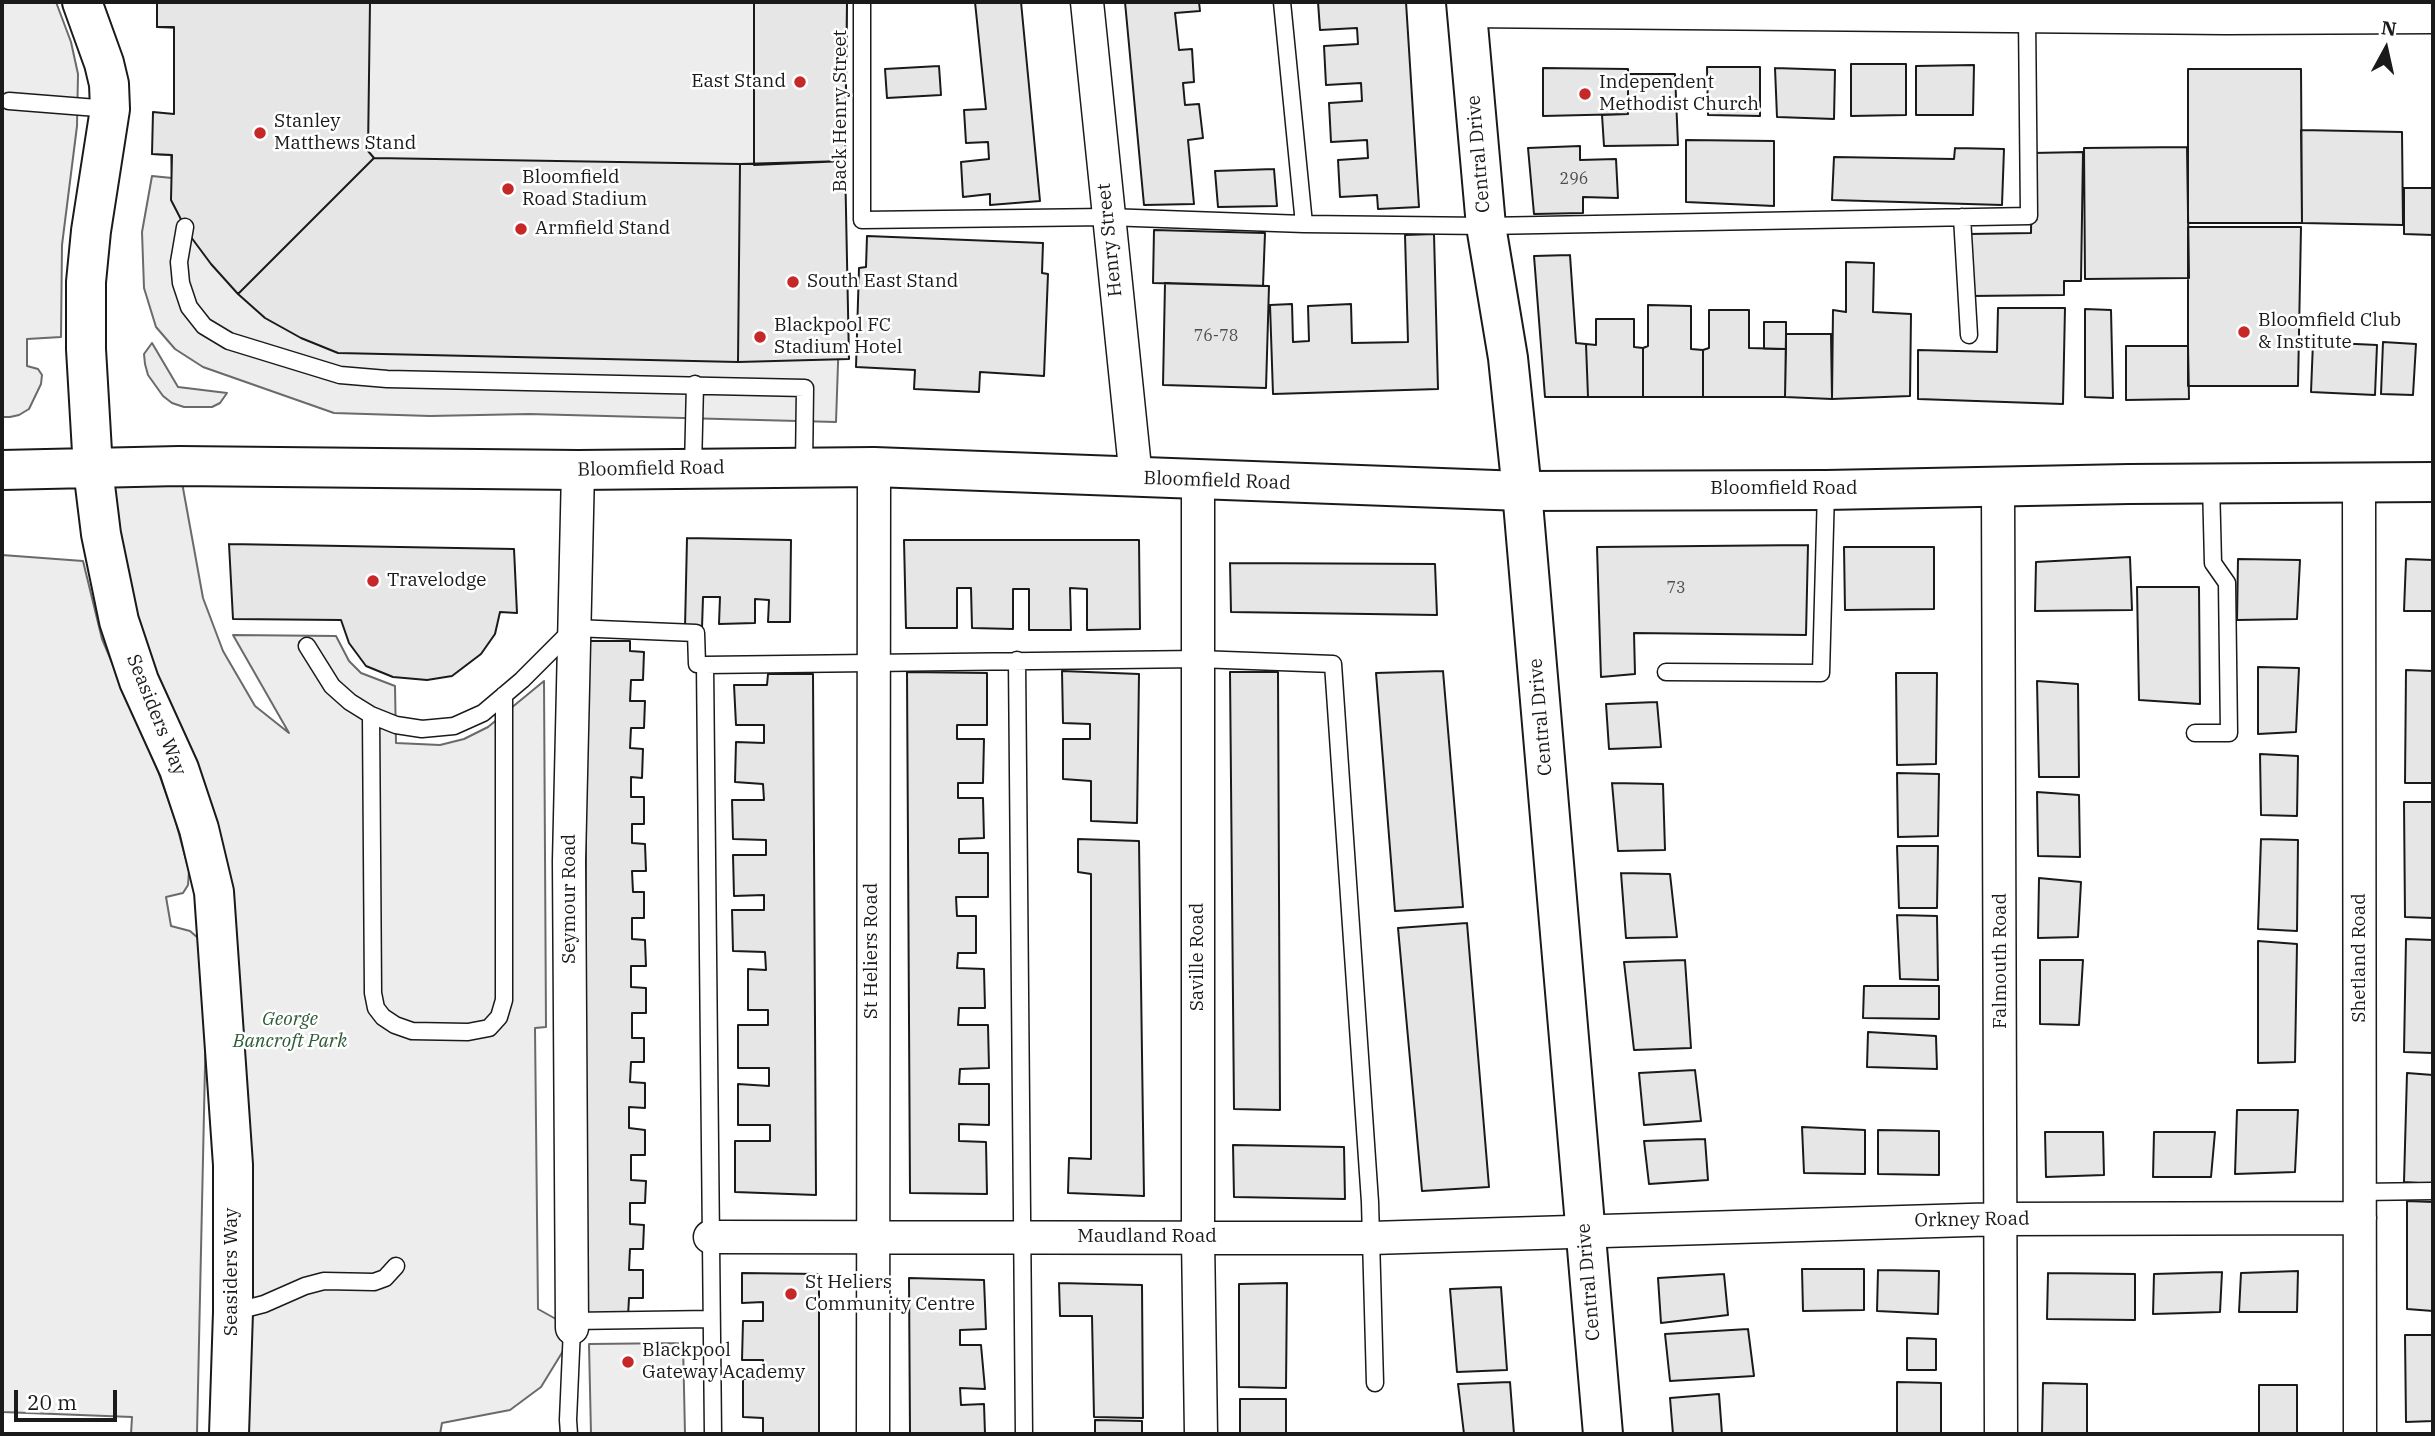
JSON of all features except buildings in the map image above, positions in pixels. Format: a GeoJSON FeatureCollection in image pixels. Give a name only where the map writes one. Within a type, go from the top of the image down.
{"type":"FeatureCollection","features":[{"type":"Feature","properties":{"kind":"street","name":"Seasiders Way"},"geometry":{"type":"LineString","coordinates":[[82,2],[104,63],[109,85],[110,109],[86,282],[86,349],[93,469],[105,557],[119,621],[139,681],[183,781],[199,829],[214,892],[233,1165],[233,1312],[229,1434]]}},
{"type":"Feature","properties":{"kind":"street","name":"Henry Street"},"geometry":{"type":"LineString","coordinates":[[1087,2],[1136,478]]}},
{"type":"Feature","properties":{"kind":"street"},"geometry":{"type":"LineString","coordinates":[[1466,6],[2027,16],[2228,10],[2433,17]]}},
{"type":"Feature","properties":{"kind":"street","name":"Central Drive"},"geometry":{"type":"LineString","coordinates":[[1466,6],[1486,226],[1508,358],[1522,491],[1604,1434]]}},
{"type":"Feature","properties":{"kind":"street","name":"Bloomfield Road"},"geometry":{"type":"LineString","coordinates":[[2,470],[188,466],[578,470],[874,467],[1522,491],[2433,482]]}},
{"type":"Feature","properties":{"kind":"street","name":"St Heliers Road"},"geometry":{"type":"LineString","coordinates":[[873,1434],[874,467]]}},
{"type":"Feature","properties":{"kind":"street","name":"Seymour Road"},"geometry":{"type":"LineString","coordinates":[[572,1325],[569,860],[578,470]]}},
{"type":"Feature","properties":{"kind":"street","name":"Saville Road"},"geometry":{"type":"LineString","coordinates":[[1198,480],[1198,1238],[1201,1434]]}},
{"type":"Feature","properties":{"kind":"street","name":"Shetland Road"},"geometry":{"type":"LineString","coordinates":[[2359,482],[2360,1434]]}},
{"type":"Feature","properties":{"kind":"street","name":"Falmouth Road"},"geometry":{"type":"LineString","coordinates":[[1998,487],[2002,1219],[2000,1434]]}},
{"type":"Feature","properties":{"kind":"street","name":"Orkney Road"},"geometry":{"type":"LineString","coordinates":[[1585,1233],[2360,1205]]}},
{"type":"Feature","properties":{"kind":"street","name":"Maudland Road"},"geometry":{"type":"LineString","coordinates":[[710,1237],[1371,1238],[1585,1233]]}},
{"type":"Feature","properties":{"kind":"lane","name":"Back Henry Street"},"geometry":{"type":"LineString","coordinates":[[862,2],[862,219],[1107,216]]}},
{"type":"Feature","properties":{"kind":"lane"},"geometry":{"type":"LineString","coordinates":[[1282,2],[1304,224]]}},
{"type":"Feature","properties":{"kind":"lane"},"geometry":{"type":"LineString","coordinates":[[1107,216],[1304,224],[1486,226],[2029,216],[2027,16]]}},
{"type":"Feature","properties":{"kind":"lane"},"geometry":{"type":"LineString","coordinates":[[9,102],[110,109]]}},
{"type":"Feature","properties":{"kind":"lane"},"geometry":{"type":"LineString","coordinates":[[1962,217],[1969,335]]}},
{"type":"Feature","properties":{"kind":"lane"},"geometry":{"type":"LineString","coordinates":[[185,227],[180,262],[181,284],[189,307],[204,326],[229,341],[340,375],[387,379],[805,388],[804,467]]}},
{"type":"Feature","properties":{"kind":"lane"},"geometry":{"type":"LineString","coordinates":[[693,468],[695,384]]}},
{"type":"Feature","properties":{"kind":"lane"},"geometry":{"type":"LineString","coordinates":[[2196,733],[2230,733],[2227,583],[2213,563],[2211,483]]}},
{"type":"Feature","properties":{"kind":"lane"},"geometry":{"type":"LineString","coordinates":[[1666,672],[1821,673],[1826,489]]}},
{"type":"Feature","properties":{"kind":"lane"},"geometry":{"type":"LineString","coordinates":[[307,646],[332,685],[350,702],[371,715],[396,725],[422,729],[454,726],[483,713],[574,628],[696,633],[697,664],[705,665],[1198,659],[1333,664],[1370,1189],[1375,1383]]}},
{"type":"Feature","properties":{"kind":"lane"},"geometry":{"type":"LineString","coordinates":[[1017,660],[1024,1434]]}},
{"type":"Feature","properties":{"kind":"lane"},"geometry":{"type":"LineString","coordinates":[[705,665],[713,1434]]}},
{"type":"Feature","properties":{"kind":"lane"},"geometry":{"type":"LineString","coordinates":[[371,715],[373,993],[376,1008],[389,1021],[412,1031],[468,1032],[489,1028],[499,1017],[505,1000],[504,695]]}},
{"type":"Feature","properties":{"kind":"lane"},"geometry":{"type":"LineString","coordinates":[[2360,1205],[2433,1191]]}},
{"type":"Feature","properties":{"kind":"lane"},"geometry":{"type":"LineString","coordinates":[[233,1312],[264,1304],[305,1286],[324,1281],[374,1282],[385,1278],[396,1266]]}},
{"type":"Feature","properties":{"kind":"lane"},"geometry":{"type":"LineString","coordinates":[[569,1434],[572,1325],[711,1319]]}},
{"type":"Feature","properties":{"kind":"shaded area"},"geometry":{"type":"Polygon","coordinates":[[[2,2],[56,2],[71,42],[78,74],[77,126],[62,245],[61,337],[27,339],[27,366],[38,369],[42,375],[41,384],[29,409],[10,417],[2,417],[2,2]]]}},
{"type":"Feature","properties":{"kind":"shaded area","name":"Bloomfield Road Stadium"},"geometry":{"type":"Polygon","coordinates":[[[157,2],[847,2],[845,161],[836,422],[529,414],[430,416],[334,413],[203,367],[175,349],[156,327],[144,288],[142,232],[152,176],[172,178],[171,155],[152,154],[174,113],[174,28],[157,27],[157,2]]]}},
{"type":"Feature","properties":{"kind":"shaded area"},"geometry":{"type":"Polygon","coordinates":[[[152,343],[178,387],[227,393],[220,403],[212,407],[184,407],[163,396],[148,375],[145,364],[144,354],[152,343]]]}},
{"type":"Feature","properties":{"kind":"shaded area"},"geometry":{"type":"Polygon","coordinates":[[[179,466],[203,598],[223,651],[255,706],[289,733],[233,635],[336,636],[349,661],[361,673],[395,686],[396,743],[440,745],[464,739],[488,727],[544,681],[546,1027],[535,1028],[538,1309],[572,1328],[571,1338],[541,1387],[510,1410],[442,1423],[440,1434],[229,1434],[224,1008],[93,469],[179,466]]]}},
{"type":"Feature","properties":{"kind":"shaded area"},"geometry":{"type":"Polygon","coordinates":[[[2,555],[83,561],[102,639],[158,771],[189,871],[188,885],[183,893],[166,897],[171,926],[190,931],[202,946],[206,1021],[197,1434],[131,1434],[132,1417],[2,1412],[2,555]]]}},
{"type":"Feature","properties":{"kind":"shaded area"},"geometry":{"type":"Polygon","coordinates":[[[683,1343],[685,1434],[591,1434],[589,1344],[683,1343]]]}},
{"type":"Feature","properties":{"kind":"place","name":"East Stand"},"geometry":{"type":"Point","coordinates":[800,82]}},
{"type":"Feature","properties":{"kind":"place","name":"Independent Methodist Church"},"geometry":{"type":"Point","coordinates":[1585,94]}},
{"type":"Feature","properties":{"kind":"place","name":"Stanley Matthews Stand"},"geometry":{"type":"Point","coordinates":[260,133]}},
{"type":"Feature","properties":{"kind":"place","name":"Bloomfield Road Stadium"},"geometry":{"type":"Point","coordinates":[508,189]}},
{"type":"Feature","properties":{"kind":"place","name":"Armfield Stand"},"geometry":{"type":"Point","coordinates":[521,229]}},
{"type":"Feature","properties":{"kind":"place","name":"South East Stand"},"geometry":{"type":"Point","coordinates":[793,282]}},
{"type":"Feature","properties":{"kind":"place","name":"Bloomfield Club & Institute"},"geometry":{"type":"Point","coordinates":[2244,332]}},
{"type":"Feature","properties":{"kind":"place","name":"Blackpool FC Stadium Hotel"},"geometry":{"type":"Point","coordinates":[760,337]}},
{"type":"Feature","properties":{"kind":"place","name":"Travelodge"},"geometry":{"type":"Point","coordinates":[373,581]}},
{"type":"Feature","properties":{"kind":"place","name":"St Heliers Community Centre"},"geometry":{"type":"Point","coordinates":[791,1294]}},
{"type":"Feature","properties":{"kind":"place","name":"Blackpool Gateway Academy"},"geometry":{"type":"Point","coordinates":[628,1362]}},
{"type":"Feature","properties":{"kind":"park label","name":"George Bancroft Park"},"geometry":{"type":"Point","coordinates":[290,1031]}}]}
